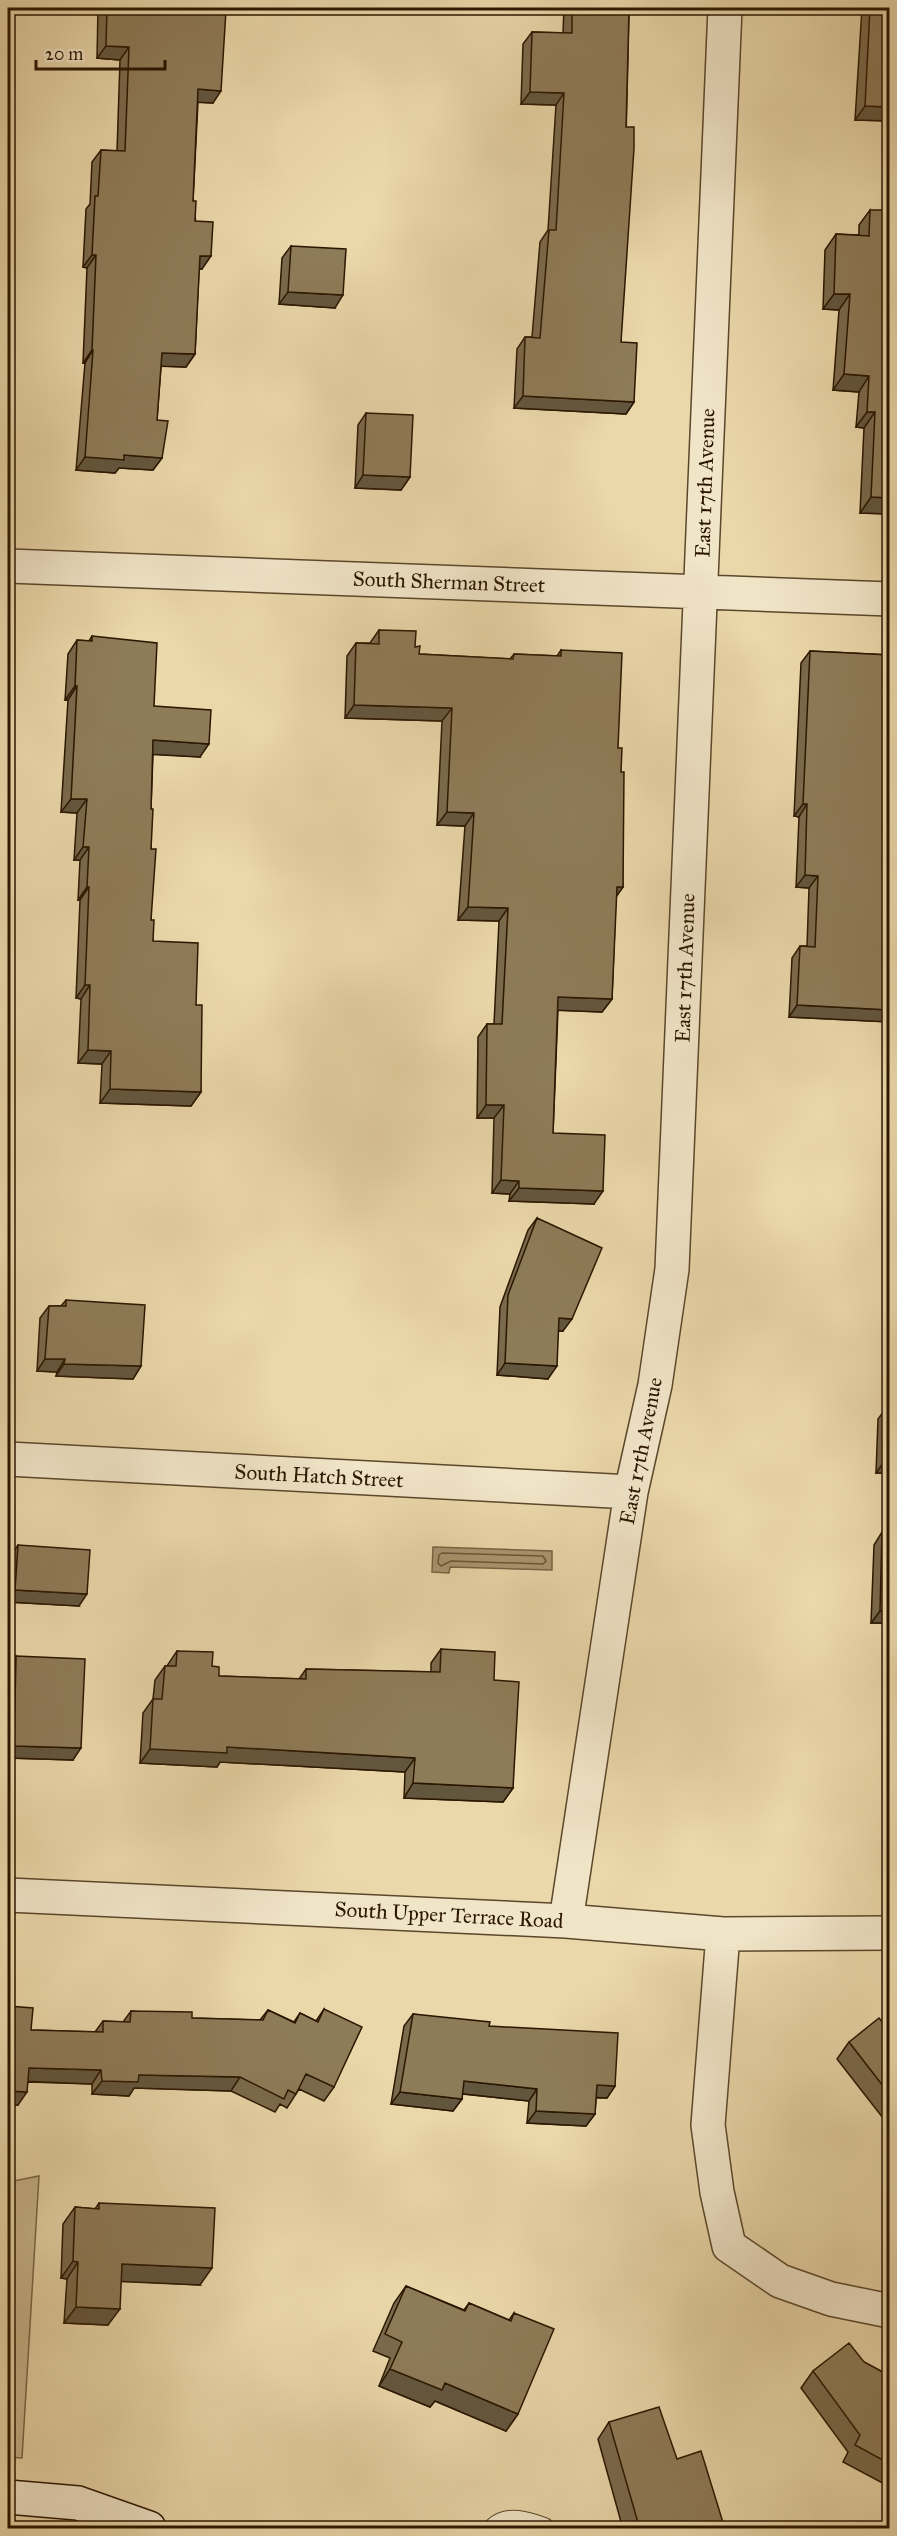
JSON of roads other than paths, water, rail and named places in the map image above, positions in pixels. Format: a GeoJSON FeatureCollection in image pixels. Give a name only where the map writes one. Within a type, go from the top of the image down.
{"type":"FeatureCollection","features":[{"type":"Feature","properties":{"kind":"street","name":"East 17th Avenue"},"geometry":{"type":"LineString","coordinates":[[566,1921],[631,1492],[655,1385],[672,1269],[725,8]]}},
{"type":"Feature","properties":{"kind":"street","name":"South Sherman Street"},"geometry":{"type":"LineString","coordinates":[[8,566],[700,590],[890,599]]}},
{"type":"Feature","properties":{"kind":"street","name":"South Hatch Street"},"geometry":{"type":"LineString","coordinates":[[8,1459],[631,1492]]}},
{"type":"Feature","properties":{"kind":"street","name":"South Upper Terrace Road"},"geometry":{"type":"LineString","coordinates":[[8,1895],[566,1921],[723,1934],[890,1933]]}},
{"type":"Feature","properties":{"kind":"street"},"geometry":{"type":"LineString","coordinates":[[723,1934],[708,2125],[717,2192],[729,2246],[780,2281],[831,2299],[890,2311]]}},
{"type":"Feature","properties":{"kind":"street"},"geometry":{"type":"LineString","coordinates":[[8,2497],[78,2503],[149,2529]]}},
{"type":"Feature","properties":{"kind":"lane"},"geometry":{"type":"LineString","coordinates":[[494,2529],[498,2524],[523,2520],[544,2529]]}},
{"type":"Feature","properties":{"kind":"water"},"geometry":{"type":"Polygon","coordinates":[[[433,1547],[552,1551],[552,1570],[450,1567],[449,1573],[432,1572],[433,1547]]]}}]}
